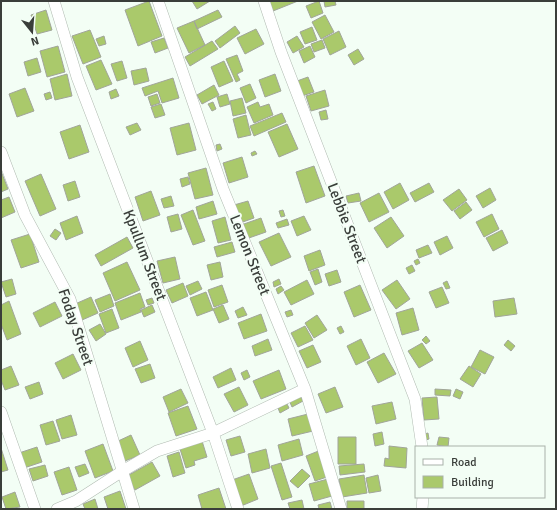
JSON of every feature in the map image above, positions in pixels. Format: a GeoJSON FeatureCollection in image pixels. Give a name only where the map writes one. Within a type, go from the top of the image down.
{"type":"FeatureCollection","features":[{"type":"Feature","properties":{"kind":"street","name":"Kpullum Street"},"geometry":{"type":"LineString","coordinates":[[54,1],[77,77],[213,433],[238,509]]}},
{"type":"Feature","properties":{"kind":"street","name":"Lemon Street"},"geometry":{"type":"LineString","coordinates":[[158,1],[224,189],[305,389],[341,509]]}},
{"type":"Feature","properties":{"kind":"street","name":"Lebbie Street"},"geometry":{"type":"LineString","coordinates":[[264,1],[284,59],[415,399],[422,446]]}},
{"type":"Feature","properties":{"kind":"street","name":"Foday Street"},"geometry":{"type":"LineString","coordinates":[[1,152],[25,215],[70,299],[121,472],[134,509]]}},
{"type":"Feature","properties":{"kind":"street"},"geometry":{"type":"LineString","coordinates":[[57,509],[76,501],[157,451],[213,433],[305,389]]}},
{"type":"Feature","properties":{"kind":"street"},"geometry":{"type":"LineString","coordinates":[[1,412],[35,509]]}},
{"type":"Feature","properties":{"kind":"street"},"geometry":{"type":"LineString","coordinates":[[422,509],[424,498]]}},
{"type":"Feature","properties":{"kind":"building"},"geometry":{"type":"Polygon","coordinates":[[[149,1],[162,36],[138,46],[125,10],[149,1]]]}},
{"type":"Feature","properties":{"kind":"building"},"geometry":{"type":"Polygon","coordinates":[[[192,1],[210,1],[197,9],[192,1]]]}},
{"type":"Feature","properties":{"kind":"building"},"geometry":{"type":"Polygon","coordinates":[[[269,1],[298,1],[273,11],[269,1]]]}},
{"type":"Feature","properties":{"kind":"building"},"geometry":{"type":"Polygon","coordinates":[[[319,1],[323,13],[311,18],[306,6],[319,1]]]}},
{"type":"Feature","properties":{"kind":"building"},"geometry":{"type":"Polygon","coordinates":[[[324,1],[335,1],[336,5],[325,7],[324,1]]]}},
{"type":"Feature","properties":{"kind":"building"},"geometry":{"type":"Polygon","coordinates":[[[46,10],[52,30],[37,34],[31,15],[46,10]]]}},
{"type":"Feature","properties":{"kind":"building"},"geometry":{"type":"Polygon","coordinates":[[[218,10],[222,17],[197,29],[194,21],[218,10]]]}},
{"type":"Feature","properties":{"kind":"building"},"geometry":{"type":"Polygon","coordinates":[[[325,15],[334,32],[321,39],[312,22],[325,15]]]}},
{"type":"Feature","properties":{"kind":"building"},"geometry":{"type":"Polygon","coordinates":[[[194,21],[205,45],[189,53],[177,28],[194,21]]]}},
{"type":"Feature","properties":{"kind":"building"},"geometry":{"type":"Polygon","coordinates":[[[235,26],[240,33],[220,48],[215,41],[235,26]]]}},
{"type":"Feature","properties":{"kind":"building"},"geometry":{"type":"Polygon","coordinates":[[[312,27],[317,40],[305,44],[300,32],[312,27]]]}},
{"type":"Feature","properties":{"kind":"building"},"geometry":{"type":"Polygon","coordinates":[[[256,29],[264,44],[245,54],[237,38],[256,29]]]}},
{"type":"Feature","properties":{"kind":"building"},"geometry":{"type":"Polygon","coordinates":[[[90,30],[101,57],[83,64],[72,36],[90,30]]]}},
{"type":"Feature","properties":{"kind":"building"},"geometry":{"type":"Polygon","coordinates":[[[339,31],[346,47],[330,55],[323,39],[339,31]]]}},
{"type":"Feature","properties":{"kind":"building"},"geometry":{"type":"Polygon","coordinates":[[[104,36],[106,44],[99,46],[96,39],[104,36]]]}},
{"type":"Feature","properties":{"kind":"building"},"geometry":{"type":"Polygon","coordinates":[[[297,36],[304,47],[293,53],[287,42],[297,36]]]}},
{"type":"Feature","properties":{"kind":"building"},"geometry":{"type":"Polygon","coordinates":[[[164,38],[168,48],[155,53],[151,42],[164,38]]]}},
{"type":"Feature","properties":{"kind":"building"},"geometry":{"type":"Polygon","coordinates":[[[322,40],[325,48],[314,52],[311,44],[322,40]]]}},
{"type":"Feature","properties":{"kind":"building"},"geometry":{"type":"Polygon","coordinates":[[[212,41],[218,49],[190,66],[185,57],[212,41]]]}},
{"type":"Feature","properties":{"kind":"building"},"geometry":{"type":"Polygon","coordinates":[[[58,46],[65,72],[47,77],[40,51],[58,46]]]}},
{"type":"Feature","properties":{"kind":"building"},"geometry":{"type":"Polygon","coordinates":[[[310,46],[315,57],[304,63],[299,51],[310,46]]]}},
{"type":"Feature","properties":{"kind":"building"},"geometry":{"type":"Polygon","coordinates":[[[358,49],[364,59],[354,65],[348,55],[358,49]]]}},
{"type":"Feature","properties":{"kind":"building"},"geometry":{"type":"Polygon","coordinates":[[[237,55],[243,71],[237,74],[240,80],[236,82],[226,59],[237,55]]]}},
{"type":"Feature","properties":{"kind":"building"},"geometry":{"type":"Polygon","coordinates":[[[37,58],[41,72],[28,76],[24,62],[37,58]]]}},
{"type":"Feature","properties":{"kind":"building"},"geometry":{"type":"Polygon","coordinates":[[[101,60],[112,84],[96,90],[86,66],[101,60]]]}},
{"type":"Feature","properties":{"kind":"building"},"geometry":{"type":"Polygon","coordinates":[[[122,61],[127,78],[117,81],[111,64],[122,61]]]}},
{"type":"Feature","properties":{"kind":"building"},"geometry":{"type":"Polygon","coordinates":[[[224,61],[233,81],[219,87],[211,67],[224,61]]]}},
{"type":"Feature","properties":{"kind":"building"},"geometry":{"type":"Polygon","coordinates":[[[146,68],[149,81],[134,85],[131,71],[146,68]]]}},
{"type":"Feature","properties":{"kind":"building"},"geometry":{"type":"Polygon","coordinates":[[[67,74],[72,96],[55,100],[50,79],[67,74]]]}},
{"type":"Feature","properties":{"kind":"building"},"geometry":{"type":"Polygon","coordinates":[[[275,74],[281,91],[265,97],[259,80],[275,74]]]}},
{"type":"Feature","properties":{"kind":"building"},"geometry":{"type":"Polygon","coordinates":[[[308,77],[314,92],[302,96],[297,81],[308,77]]]}},
{"type":"Feature","properties":{"kind":"building"},"geometry":{"type":"Polygon","coordinates":[[[173,78],[179,98],[162,103],[158,91],[145,96],[142,88],[173,78]]]}},
{"type":"Feature","properties":{"kind":"building"},"geometry":{"type":"Polygon","coordinates":[[[250,84],[256,98],[246,103],[240,88],[250,84]]]}},
{"type":"Feature","properties":{"kind":"building"},"geometry":{"type":"Polygon","coordinates":[[[214,85],[219,95],[202,104],[197,95],[214,85]]]}},
{"type":"Feature","properties":{"kind":"building"},"geometry":{"type":"Polygon","coordinates":[[[25,88],[34,111],[17,117],[9,94],[25,88]]]}},
{"type":"Feature","properties":{"kind":"building"},"geometry":{"type":"Polygon","coordinates":[[[116,89],[119,96],[111,99],[109,92],[116,89]]]}},
{"type":"Feature","properties":{"kind":"building"},"geometry":{"type":"Polygon","coordinates":[[[325,90],[329,106],[311,111],[306,96],[325,90]]]}},
{"type":"Feature","properties":{"kind":"building"},"geometry":{"type":"Polygon","coordinates":[[[50,92],[52,98],[46,100],[44,94],[50,92]]]}},
{"type":"Feature","properties":{"kind":"building"},"geometry":{"type":"Polygon","coordinates":[[[157,94],[160,103],[151,106],[148,97],[157,94]]]}},
{"type":"Feature","properties":{"kind":"building"},"geometry":{"type":"Polygon","coordinates":[[[227,94],[230,104],[220,107],[217,97],[227,94]]]}},
{"type":"Feature","properties":{"kind":"building"},"geometry":{"type":"Polygon","coordinates":[[[242,98],[246,113],[233,116],[230,101],[242,98]]]}},
{"type":"Feature","properties":{"kind":"building"},"geometry":{"type":"Polygon","coordinates":[[[213,102],[216,109],[212,111],[208,104],[213,102]]]}},
{"type":"Feature","properties":{"kind":"building"},"geometry":{"type":"Polygon","coordinates":[[[258,102],[260,107],[269,104],[273,115],[254,123],[247,107],[258,102]]]}},
{"type":"Feature","properties":{"kind":"building"},"geometry":{"type":"Polygon","coordinates":[[[161,104],[165,115],[155,118],[151,107],[161,104]]]}},
{"type":"Feature","properties":{"kind":"building"},"geometry":{"type":"Polygon","coordinates":[[[326,110],[328,119],[321,120],[319,112],[326,110]]]}},
{"type":"Feature","properties":{"kind":"building"},"geometry":{"type":"Polygon","coordinates":[[[282,113],[286,122],[254,136],[250,126],[282,113]]]}},
{"type":"Feature","properties":{"kind":"building"},"geometry":{"type":"Polygon","coordinates":[[[246,115],[251,135],[238,138],[233,119],[246,115]]]}},
{"type":"Feature","properties":{"kind":"building"},"geometry":{"type":"Polygon","coordinates":[[[137,123],[141,130],[130,135],[126,127],[137,123]]]}},
{"type":"Feature","properties":{"kind":"building"},"geometry":{"type":"Polygon","coordinates":[[[189,123],[196,150],[177,155],[170,128],[189,123]]]}},
{"type":"Feature","properties":{"kind":"building"},"geometry":{"type":"Polygon","coordinates":[[[287,124],[298,149],[279,157],[268,132],[287,124]]]}},
{"type":"Feature","properties":{"kind":"building"},"geometry":{"type":"Polygon","coordinates":[[[80,125],[89,152],[69,159],[60,132],[80,125]]]}},
{"type":"Feature","properties":{"kind":"building"},"geometry":{"type":"Polygon","coordinates":[[[220,144],[222,149],[217,151],[216,145],[220,144]]]}},
{"type":"Feature","properties":{"kind":"building"},"geometry":{"type":"Polygon","coordinates":[[[255,151],[257,154],[252,156],[251,153],[255,151]]]}},
{"type":"Feature","properties":{"kind":"building"},"geometry":{"type":"Polygon","coordinates":[[[242,157],[248,177],[229,183],[223,163],[242,157]]]}},
{"type":"Feature","properties":{"kind":"building"},"geometry":{"type":"Polygon","coordinates":[[[314,166],[325,196],[306,203],[296,172],[314,166]]]}},
{"type":"Feature","properties":{"kind":"building"},"geometry":{"type":"Polygon","coordinates":[[[206,168],[213,195],[195,199],[188,173],[206,168]]]}},
{"type":"Feature","properties":{"kind":"building"},"geometry":{"type":"Polygon","coordinates":[[[1,171],[8,189],[1,192],[1,171]]]}},
{"type":"Feature","properties":{"kind":"building"},"geometry":{"type":"Polygon","coordinates":[[[41,174],[56,209],[40,216],[25,181],[41,174]]]}},
{"type":"Feature","properties":{"kind":"building"},"geometry":{"type":"Polygon","coordinates":[[[188,177],[190,184],[182,187],[180,179],[188,177]]]}},
{"type":"Feature","properties":{"kind":"building"},"geometry":{"type":"Polygon","coordinates":[[[75,181],[80,197],[68,201],[63,185],[75,181]]]}},
{"type":"Feature","properties":{"kind":"building"},"geometry":{"type":"Polygon","coordinates":[[[400,183],[409,200],[393,209],[384,192],[400,183]]]}},
{"type":"Feature","properties":{"kind":"building"},"geometry":{"type":"Polygon","coordinates":[[[429,183],[434,192],[415,202],[410,193],[429,183]]]}},
{"type":"Feature","properties":{"kind":"building"},"geometry":{"type":"Polygon","coordinates":[[[490,188],[496,200],[483,208],[476,196],[490,188]]]}},
{"type":"Feature","properties":{"kind":"building"},"geometry":{"type":"Polygon","coordinates":[[[459,189],[467,200],[452,211],[443,200],[459,189]]]}},
{"type":"Feature","properties":{"kind":"building"},"geometry":{"type":"Polygon","coordinates":[[[151,191],[160,215],[143,221],[135,197],[151,191]]]}},
{"type":"Feature","properties":{"kind":"building"},"geometry":{"type":"Polygon","coordinates":[[[359,193],[361,201],[348,203],[346,196],[359,193]]]}},
{"type":"Feature","properties":{"kind":"building"},"geometry":{"type":"Polygon","coordinates":[[[379,193],[389,212],[369,222],[360,203],[379,193]]]}},
{"type":"Feature","properties":{"kind":"building"},"geometry":{"type":"Polygon","coordinates":[[[171,196],[174,206],[164,208],[161,199],[171,196]]]}},
{"type":"Feature","properties":{"kind":"building"},"geometry":{"type":"Polygon","coordinates":[[[9,197],[15,212],[1,218],[1,200],[9,197]]]}},
{"type":"Feature","properties":{"kind":"building"},"geometry":{"type":"Polygon","coordinates":[[[213,201],[217,214],[199,219],[196,207],[213,201]]]}},
{"type":"Feature","properties":{"kind":"building"},"geometry":{"type":"Polygon","coordinates":[[[248,201],[254,218],[240,223],[234,205],[248,201]]]}},
{"type":"Feature","properties":{"kind":"building"},"geometry":{"type":"Polygon","coordinates":[[[466,202],[472,210],[460,219],[454,211],[466,202]]]}},
{"type":"Feature","properties":{"kind":"building"},"geometry":{"type":"Polygon","coordinates":[[[193,210],[205,241],[193,245],[181,215],[193,210]]]}},
{"type":"Feature","properties":{"kind":"building"},"geometry":{"type":"Polygon","coordinates":[[[283,210],[285,216],[281,217],[279,211],[283,210]]]}},
{"type":"Feature","properties":{"kind":"building"},"geometry":{"type":"Polygon","coordinates":[[[178,214],[182,229],[171,232],[167,217],[178,214]]]}},
{"type":"Feature","properties":{"kind":"building"},"geometry":{"type":"Polygon","coordinates":[[[492,214],[499,229],[484,237],[476,222],[492,214]]]}},
{"type":"Feature","properties":{"kind":"building"},"geometry":{"type":"Polygon","coordinates":[[[77,216],[83,233],[66,240],[60,223],[77,216]]]}},
{"type":"Feature","properties":{"kind":"building"},"geometry":{"type":"Polygon","coordinates":[[[304,216],[311,230],[297,236],[291,221],[304,216]]]}},
{"type":"Feature","properties":{"kind":"building"},"geometry":{"type":"Polygon","coordinates":[[[225,217],[231,240],[218,243],[212,221],[225,217]]]}},
{"type":"Feature","properties":{"kind":"building"},"geometry":{"type":"Polygon","coordinates":[[[391,217],[404,236],[387,248],[374,228],[391,217]]]}},
{"type":"Feature","properties":{"kind":"building"},"geometry":{"type":"Polygon","coordinates":[[[261,218],[266,232],[246,239],[241,225],[261,218]]]}},
{"type":"Feature","properties":{"kind":"building"},"geometry":{"type":"Polygon","coordinates":[[[287,219],[289,225],[278,228],[276,223],[287,219]]]}},
{"type":"Feature","properties":{"kind":"building"},"geometry":{"type":"Polygon","coordinates":[[[55,229],[61,233],[56,240],[50,236],[55,229]]]}},
{"type":"Feature","properties":{"kind":"building"},"geometry":{"type":"Polygon","coordinates":[[[502,230],[508,243],[493,251],[486,238],[502,230]]]}},
{"type":"Feature","properties":{"kind":"building"},"geometry":{"type":"Polygon","coordinates":[[[279,233],[291,257],[271,266],[259,242],[279,233]]]}},
{"type":"Feature","properties":{"kind":"building"},"geometry":{"type":"Polygon","coordinates":[[[30,234],[39,262],[21,268],[11,240],[30,234]]]}},
{"type":"Feature","properties":{"kind":"building"},"geometry":{"type":"Polygon","coordinates":[[[447,236],[453,248],[440,255],[434,242],[447,236]]]}},
{"type":"Feature","properties":{"kind":"building"},"geometry":{"type":"Polygon","coordinates":[[[127,237],[133,248],[101,266],[95,255],[127,237]]]}},
{"type":"Feature","properties":{"kind":"building"},"geometry":{"type":"Polygon","coordinates":[[[232,242],[235,252],[217,257],[214,247],[232,242]]]}},
{"type":"Feature","properties":{"kind":"building"},"geometry":{"type":"Polygon","coordinates":[[[428,245],[432,253],[419,258],[416,250],[428,245]]]}},
{"type":"Feature","properties":{"kind":"building"},"geometry":{"type":"Polygon","coordinates":[[[320,250],[325,265],[309,271],[304,256],[320,250]]]}},
{"type":"Feature","properties":{"kind":"building"},"geometry":{"type":"Polygon","coordinates":[[[175,257],[180,279],[163,283],[157,261],[175,257]]]}},
{"type":"Feature","properties":{"kind":"building"},"geometry":{"type":"Polygon","coordinates":[[[418,259],[420,263],[416,265],[414,261],[418,259]]]}},
{"type":"Feature","properties":{"kind":"building"},"geometry":{"type":"Polygon","coordinates":[[[127,262],[140,290],[115,301],[103,273],[127,262]]]}},
{"type":"Feature","properties":{"kind":"building"},"geometry":{"type":"Polygon","coordinates":[[[220,262],[223,277],[211,280],[207,265],[220,262]]]}},
{"type":"Feature","properties":{"kind":"building"},"geometry":{"type":"Polygon","coordinates":[[[412,265],[415,271],[409,274],[406,268],[412,265]]]}},
{"type":"Feature","properties":{"kind":"building"},"geometry":{"type":"Polygon","coordinates":[[[318,269],[322,282],[315,285],[310,272],[318,269]]]}},
{"type":"Feature","properties":{"kind":"building"},"geometry":{"type":"Polygon","coordinates":[[[337,270],[341,282],[329,286],[325,274],[337,270]]]}},
{"type":"Feature","properties":{"kind":"building"},"geometry":{"type":"Polygon","coordinates":[[[12,279],[16,294],[6,297],[1,282],[12,279]]]}},
{"type":"Feature","properties":{"kind":"building"},"geometry":{"type":"Polygon","coordinates":[[[279,279],[281,284],[274,287],[273,282],[279,279]]]}},
{"type":"Feature","properties":{"kind":"building"},"geometry":{"type":"Polygon","coordinates":[[[307,280],[314,294],[291,305],[284,292],[307,280]]]}},
{"type":"Feature","properties":{"kind":"building"},"geometry":{"type":"Polygon","coordinates":[[[397,280],[410,299],[396,309],[382,290],[397,280]]]}},
{"type":"Feature","properties":{"kind":"building"},"geometry":{"type":"Polygon","coordinates":[[[198,281],[202,289],[190,295],[186,286],[198,281]]]}},
{"type":"Feature","properties":{"kind":"building"},"geometry":{"type":"Polygon","coordinates":[[[447,281],[450,288],[446,289],[443,283],[447,281]]]}},
{"type":"Feature","properties":{"kind":"building"},"geometry":{"type":"Polygon","coordinates":[[[183,283],[188,296],[172,303],[166,290],[183,283]]]}},
{"type":"Feature","properties":{"kind":"building"},"geometry":{"type":"Polygon","coordinates":[[[222,285],[228,302],[214,307],[208,290],[222,285]]]}},
{"type":"Feature","properties":{"kind":"building"},"geometry":{"type":"Polygon","coordinates":[[[360,285],[371,310],[354,317],[344,292],[360,285]]]}},
{"type":"Feature","properties":{"kind":"building"},"geometry":{"type":"Polygon","coordinates":[[[281,286],[284,290],[278,294],[276,289],[281,286]]]}},
{"type":"Feature","properties":{"kind":"building"},"geometry":{"type":"Polygon","coordinates":[[[442,287],[449,303],[436,308],[429,292],[442,287]]]}},
{"type":"Feature","properties":{"kind":"building"},"geometry":{"type":"Polygon","coordinates":[[[206,292],[213,310],[197,316],[190,298],[206,292]]]}},
{"type":"Feature","properties":{"kind":"building"},"geometry":{"type":"Polygon","coordinates":[[[140,293],[145,307],[140,309],[141,312],[121,320],[115,303],[140,293]]]}},
{"type":"Feature","properties":{"kind":"building"},"geometry":{"type":"Polygon","coordinates":[[[110,294],[114,306],[100,312],[95,300],[110,294]]]}},
{"type":"Feature","properties":{"kind":"building"},"geometry":{"type":"Polygon","coordinates":[[[91,297],[98,313],[82,320],[75,304],[91,297]]]}},
{"type":"Feature","properties":{"kind":"building"},"geometry":{"type":"Polygon","coordinates":[[[152,298],[154,303],[148,305],[146,300],[152,298]]]}},
{"type":"Feature","properties":{"kind":"building"},"geometry":{"type":"Polygon","coordinates":[[[514,298],[517,314],[495,317],[493,301],[514,298]]]}},
{"type":"Feature","properties":{"kind":"building"},"geometry":{"type":"Polygon","coordinates":[[[9,301],[21,334],[7,340],[1,324],[1,305],[9,301]]]}},
{"type":"Feature","properties":{"kind":"building"},"geometry":{"type":"Polygon","coordinates":[[[55,302],[62,316],[40,327],[33,313],[55,302]]]}},
{"type":"Feature","properties":{"kind":"building"},"geometry":{"type":"Polygon","coordinates":[[[152,305],[155,312],[144,317],[141,310],[152,305]]]}},
{"type":"Feature","properties":{"kind":"building"},"geometry":{"type":"Polygon","coordinates":[[[223,305],[229,319],[219,323],[213,309],[223,305]]]}},
{"type":"Feature","properties":{"kind":"building"},"geometry":{"type":"Polygon","coordinates":[[[243,307],[247,315],[238,318],[235,311],[243,307]]]}},
{"type":"Feature","properties":{"kind":"building"},"geometry":{"type":"Polygon","coordinates":[[[413,308],[419,330],[402,335],[396,313],[413,308]]]}},
{"type":"Feature","properties":{"kind":"building"},"geometry":{"type":"Polygon","coordinates":[[[112,309],[119,328],[106,333],[99,314],[112,309]]]}},
{"type":"Feature","properties":{"kind":"building"},"geometry":{"type":"Polygon","coordinates":[[[291,310],[293,315],[287,317],[285,312],[291,310]]]}},
{"type":"Feature","properties":{"kind":"building"},"geometry":{"type":"Polygon","coordinates":[[[261,314],[267,331],[244,339],[238,323],[261,314]]]}},
{"type":"Feature","properties":{"kind":"building"},"geometry":{"type":"Polygon","coordinates":[[[317,315],[327,330],[314,338],[305,323],[317,315]]]}},
{"type":"Feature","properties":{"kind":"building"},"geometry":{"type":"Polygon","coordinates":[[[100,324],[106,334],[96,341],[89,330],[100,324]]]}},
{"type":"Feature","properties":{"kind":"building"},"geometry":{"type":"Polygon","coordinates":[[[305,326],[313,340],[298,347],[291,333],[305,326]]]}},
{"type":"Feature","properties":{"kind":"building"},"geometry":{"type":"Polygon","coordinates":[[[341,326],[344,332],[340,334],[337,328],[341,326]]]}},
{"type":"Feature","properties":{"kind":"building"},"geometry":{"type":"Polygon","coordinates":[[[426,336],[430,341],[426,344],[422,340],[426,336]]]}},
{"type":"Feature","properties":{"kind":"building"},"geometry":{"type":"Polygon","coordinates":[[[268,339],[272,350],[255,356],[252,346],[268,339]]]}},
{"type":"Feature","properties":{"kind":"building"},"geometry":{"type":"Polygon","coordinates":[[[361,339],[370,358],[356,365],[347,346],[361,339]]]}},
{"type":"Feature","properties":{"kind":"building"},"geometry":{"type":"Polygon","coordinates":[[[508,340],[515,346],[511,351],[504,345],[508,340]]]}},
{"type":"Feature","properties":{"kind":"building"},"geometry":{"type":"Polygon","coordinates":[[[140,341],[148,360],[133,367],[125,348],[140,341]]]}},
{"type":"Feature","properties":{"kind":"building"},"geometry":{"type":"Polygon","coordinates":[[[422,343],[433,360],[419,368],[408,351],[422,343]]]}},
{"type":"Feature","properties":{"kind":"building"},"geometry":{"type":"Polygon","coordinates":[[[313,345],[321,362],[307,368],[299,351],[313,345]]]}},
{"type":"Feature","properties":{"kind":"building"},"geometry":{"type":"Polygon","coordinates":[[[480,350],[494,357],[485,374],[471,367],[480,350]]]}},
{"type":"Feature","properties":{"kind":"building"},"geometry":{"type":"Polygon","coordinates":[[[384,353],[396,374],[378,383],[367,362],[384,353]]]}},
{"type":"Feature","properties":{"kind":"building"},"geometry":{"type":"Polygon","coordinates":[[[73,354],[81,370],[63,379],[55,363],[73,354]]]}},
{"type":"Feature","properties":{"kind":"building"},"geometry":{"type":"Polygon","coordinates":[[[150,364],[155,378],[141,383],[135,369],[150,364]]]}},
{"type":"Feature","properties":{"kind":"building"},"geometry":{"type":"Polygon","coordinates":[[[11,366],[19,385],[5,390],[1,380],[1,370],[11,366]]]}},
{"type":"Feature","properties":{"kind":"building"},"geometry":{"type":"Polygon","coordinates":[[[469,366],[481,374],[473,387],[460,379],[469,366]]]}},
{"type":"Feature","properties":{"kind":"building"},"geometry":{"type":"Polygon","coordinates":[[[231,368],[236,380],[218,388],[213,377],[231,368]]]}},
{"type":"Feature","properties":{"kind":"building"},"geometry":{"type":"Polygon","coordinates":[[[247,370],[250,377],[244,380],[241,373],[247,370]]]}},
{"type":"Feature","properties":{"kind":"building"},"geometry":{"type":"Polygon","coordinates":[[[279,370],[286,389],[261,399],[253,381],[279,370]]]}},
{"type":"Feature","properties":{"kind":"building"},"geometry":{"type":"Polygon","coordinates":[[[39,382],[43,394],[30,399],[25,387],[39,382]]]}},
{"type":"Feature","properties":{"kind":"building"},"geometry":{"type":"Polygon","coordinates":[[[239,387],[248,405],[234,412],[224,394],[239,387]]]}},
{"type":"Feature","properties":{"kind":"building"},"geometry":{"type":"Polygon","coordinates":[[[335,387],[343,407],[326,413],[318,394],[335,387]]]}},
{"type":"Feature","properties":{"kind":"building"},"geometry":{"type":"Polygon","coordinates":[[[181,389],[188,403],[169,412],[163,397],[181,389]]]}},
{"type":"Feature","properties":{"kind":"building"},"geometry":{"type":"Polygon","coordinates":[[[435,389],[451,390],[450,396],[435,395],[435,389]]]}},
{"type":"Feature","properties":{"kind":"building"},"geometry":{"type":"Polygon","coordinates":[[[456,389],[463,392],[460,399],[453,396],[456,389]]]}},
{"type":"Feature","properties":{"kind":"building"},"geometry":{"type":"Polygon","coordinates":[[[299,394],[303,401],[292,407],[289,400],[299,394]]]}},
{"type":"Feature","properties":{"kind":"building"},"geometry":{"type":"Polygon","coordinates":[[[437,397],[439,419],[424,420],[422,398],[437,397]]]}},
{"type":"Feature","properties":{"kind":"building"},"geometry":{"type":"Polygon","coordinates":[[[392,402],[396,419],[376,424],[372,406],[392,402]]]}},
{"type":"Feature","properties":{"kind":"building"},"geometry":{"type":"Polygon","coordinates":[[[287,404],[289,408],[280,413],[278,408],[287,404]]]}},
{"type":"Feature","properties":{"kind":"building"},"geometry":{"type":"Polygon","coordinates":[[[188,406],[197,429],[176,436],[168,413],[188,406]]]}},
{"type":"Feature","properties":{"kind":"building"},"geometry":{"type":"Polygon","coordinates":[[[308,414],[313,431],[292,436],[288,419],[308,414]]]}},
{"type":"Feature","properties":{"kind":"building"},"geometry":{"type":"Polygon","coordinates":[[[71,415],[77,435],[62,439],[56,420],[71,415]]]}},
{"type":"Feature","properties":{"kind":"building"},"geometry":{"type":"Polygon","coordinates":[[[53,421],[60,441],[46,445],[40,425],[53,421]]]}},
{"type":"Feature","properties":{"kind":"building"},"geometry":{"type":"Polygon","coordinates":[[[382,432],[384,444],[375,446],[373,434],[382,432]]]}},
{"type":"Feature","properties":{"kind":"building"},"geometry":{"type":"Polygon","coordinates":[[[428,433],[429,439],[426,440],[424,434],[428,433]]]}},
{"type":"Feature","properties":{"kind":"building"},"geometry":{"type":"Polygon","coordinates":[[[131,435],[140,455],[125,461],[116,442],[131,435]]]}},
{"type":"Feature","properties":{"kind":"building"},"geometry":{"type":"Polygon","coordinates":[[[240,436],[245,452],[231,456],[226,440],[240,436]]]}},
{"type":"Feature","properties":{"kind":"building"},"geometry":{"type":"Polygon","coordinates":[[[338,437],[356,437],[356,464],[338,464],[338,437]]]}},
{"type":"Feature","properties":{"kind":"building"},"geometry":{"type":"Polygon","coordinates":[[[439,437],[449,438],[448,446],[437,445],[439,437]]]}},
{"type":"Feature","properties":{"kind":"building"},"geometry":{"type":"Polygon","coordinates":[[[299,439],[303,455],[282,461],[278,445],[299,439]]]}},
{"type":"Feature","properties":{"kind":"building"},"geometry":{"type":"Polygon","coordinates":[[[202,441],[207,457],[194,461],[195,465],[186,468],[180,449],[202,441]]]}},
{"type":"Feature","properties":{"kind":"building"},"geometry":{"type":"Polygon","coordinates":[[[103,444],[113,471],[95,478],[85,451],[103,444]]]}},
{"type":"Feature","properties":{"kind":"building"},"geometry":{"type":"Polygon","coordinates":[[[389,446],[407,448],[406,468],[384,466],[385,458],[389,459],[389,446]]]}},
{"type":"Feature","properties":{"kind":"building"},"geometry":{"type":"Polygon","coordinates":[[[37,447],[42,462],[24,468],[19,453],[37,447]]]}},
{"type":"Feature","properties":{"kind":"building"},"geometry":{"type":"Polygon","coordinates":[[[1,448],[8,470],[1,472],[1,448]]]}},
{"type":"Feature","properties":{"kind":"building"},"geometry":{"type":"Polygon","coordinates":[[[266,449],[270,468],[252,473],[248,454],[266,449]]]}},
{"type":"Feature","properties":{"kind":"building"},"geometry":{"type":"Polygon","coordinates":[[[321,450],[330,476],[315,481],[306,456],[321,450]]]}},
{"type":"Feature","properties":{"kind":"building"},"geometry":{"type":"Polygon","coordinates":[[[179,452],[185,473],[173,477],[167,456],[179,452]]]}},
{"type":"Feature","properties":{"kind":"building"},"geometry":{"type":"Polygon","coordinates":[[[152,462],[160,476],[135,490],[127,476],[152,462]]]}},
{"type":"Feature","properties":{"kind":"building"},"geometry":{"type":"Polygon","coordinates":[[[281,463],[292,497],[282,500],[271,466],[281,463]]]}},
{"type":"Feature","properties":{"kind":"building"},"geometry":{"type":"Polygon","coordinates":[[[85,464],[89,473],[79,477],[75,467],[85,464]]]}},
{"type":"Feature","properties":{"kind":"building"},"geometry":{"type":"Polygon","coordinates":[[[364,464],[365,472],[340,475],[339,466],[364,464]]]}},
{"type":"Feature","properties":{"kind":"building"},"geometry":{"type":"Polygon","coordinates":[[[45,465],[48,476],[33,481],[29,469],[45,465]]]}},
{"type":"Feature","properties":{"kind":"building"},"geometry":{"type":"Polygon","coordinates":[[[69,467],[77,490],[62,495],[54,472],[69,467]]]}},
{"type":"Feature","properties":{"kind":"building"},"geometry":{"type":"Polygon","coordinates":[[[302,469],[310,476],[298,488],[290,481],[302,469]]]}},
{"type":"Feature","properties":{"kind":"building"},"geometry":{"type":"Polygon","coordinates":[[[249,474],[258,499],[241,506],[232,480],[249,474]]]}},
{"type":"Feature","properties":{"kind":"building"},"geometry":{"type":"Polygon","coordinates":[[[364,475],[367,493],[342,497],[339,479],[364,475]]]}},
{"type":"Feature","properties":{"kind":"building"},"geometry":{"type":"Polygon","coordinates":[[[378,475],[381,491],[369,493],[366,478],[378,475]]]}},
{"type":"Feature","properties":{"kind":"building"},"geometry":{"type":"Polygon","coordinates":[[[328,479],[332,496],[314,501],[309,484],[328,479]]]}},
{"type":"Feature","properties":{"kind":"building"},"geometry":{"type":"Polygon","coordinates":[[[219,488],[226,509],[202,509],[198,495],[219,488]]]}},
{"type":"Feature","properties":{"kind":"building"},"geometry":{"type":"Polygon","coordinates":[[[120,491],[126,509],[108,509],[104,497],[120,491]]]}},
{"type":"Feature","properties":{"kind":"building"},"geometry":{"type":"Polygon","coordinates":[[[15,492],[20,507],[6,509],[2,497],[15,492]]]}},
{"type":"Feature","properties":{"kind":"building"},"geometry":{"type":"Polygon","coordinates":[[[95,499],[98,509],[85,509],[83,504],[95,499]]]}},
{"type":"Feature","properties":{"kind":"building"},"geometry":{"type":"Polygon","coordinates":[[[302,500],[304,509],[290,509],[288,503],[302,500]]]}},
{"type":"Feature","properties":{"kind":"building"},"geometry":{"type":"Polygon","coordinates":[[[347,501],[364,501],[364,509],[347,509],[347,501]]]}},
{"type":"Feature","properties":{"kind":"building"},"geometry":{"type":"Polygon","coordinates":[[[330,502],[332,509],[319,509],[318,505],[330,502]]]}}]}
